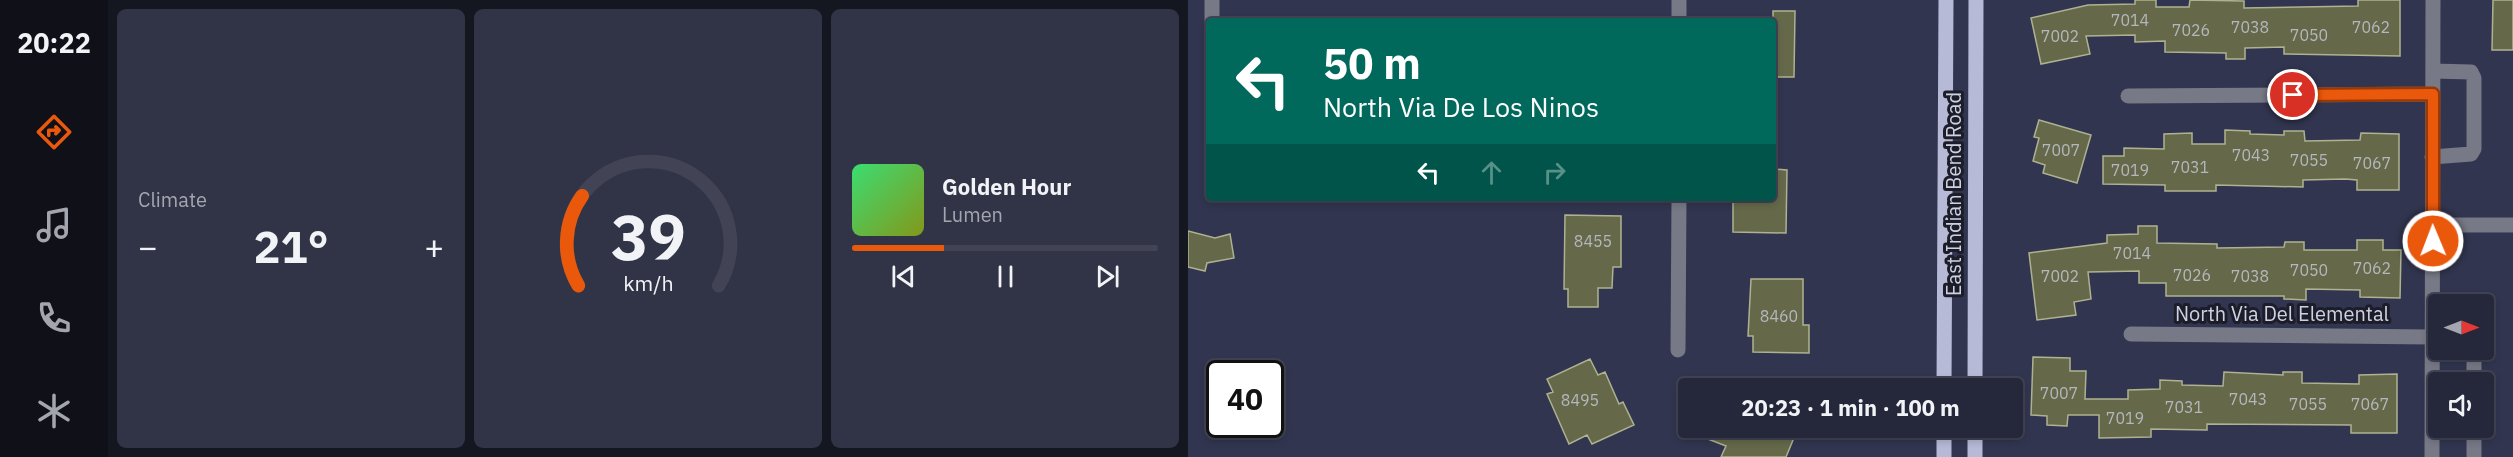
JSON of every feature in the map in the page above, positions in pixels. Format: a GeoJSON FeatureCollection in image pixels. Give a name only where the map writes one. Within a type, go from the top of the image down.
{"type":"FeatureCollection","features":[{"type":"Feature","properties":{"kind":"main road","name":"East Indian Bend Road"},"geometry":{"type":"LineString","coordinates":[[1944,378],[1946,0]]}},
{"type":"Feature","properties":{"kind":"main road","name":"East Indian Bend Road"},"geometry":{"type":"LineString","coordinates":[[1975,378],[1976,0]]}},
{"type":"Feature","properties":{"kind":"main road"},"geometry":{"type":"LineString","coordinates":[[1944,438],[1944,457]]}},
{"type":"Feature","properties":{"kind":"main road"},"geometry":{"type":"LineString","coordinates":[[1975,438],[1975,457]]}},
{"type":"Feature","properties":{"kind":"street"},"geometry":{"type":"LineString","coordinates":[[1212,0],[1212,18]]}},
{"type":"Feature","properties":{"kind":"street"},"geometry":{"type":"LineString","coordinates":[[1679,0],[1679,18]]}},
{"type":"Feature","properties":{"kind":"street"},"geometry":{"type":"LineString","coordinates":[[2433,0],[2434,294]]}},
{"type":"Feature","properties":{"kind":"street"},"geometry":{"type":"LineString","coordinates":[[2432,157],[2466,156],[2474,149],[2474,78],[2471,72],[2433,71]]}},
{"type":"Feature","properties":{"kind":"street"},"geometry":{"type":"LineString","coordinates":[[2128,96],[2433,94]]}},
{"type":"Feature","properties":{"kind":"street"},"geometry":{"type":"LineString","coordinates":[[1678,350],[1679,201]]}},
{"type":"Feature","properties":{"kind":"street"},"geometry":{"type":"LineString","coordinates":[[2433,225],[2513,225]]}},
{"type":"Feature","properties":{"kind":"street","name":"North Via Del Elemental"},"geometry":{"type":"LineString","coordinates":[[2131,334],[2428,329]]}},
{"type":"Feature","properties":{"kind":"street"},"geometry":{"type":"LineString","coordinates":[[2432,457],[2434,360]]}},
{"type":"Feature","properties":{"kind":"street"},"geometry":{"type":"LineString","coordinates":[[2474,438],[2474,457]]}},
{"type":"Feature","properties":{"kind":"building"},"geometry":{"type":"Polygon","coordinates":[[[2135,0],[2156,0],[2156,7],[2189,7],[2190,0],[2244,1],[2244,8],[2358,6],[2358,0],[2400,0],[2400,56],[2284,54],[2284,47],[2245,48],[2245,59],[2226,59],[2226,53],[2165,52],[2165,41],[2135,42],[2135,35],[2086,36],[2090,54],[2041,64],[2031,18],[2088,5],[2135,4],[2135,0]]]}},
{"type":"Feature","properties":{"kind":"building"},"geometry":{"type":"Polygon","coordinates":[[[2493,0],[2513,0],[2513,50],[2492,50],[2493,0]]]}},
{"type":"Feature","properties":{"kind":"building"},"geometry":{"type":"Polygon","coordinates":[[[1773,11],[1795,11],[1794,77],[1776,77],[1776,18],[1773,18],[1773,11]]]}},
{"type":"Feature","properties":{"kind":"building"},"geometry":{"type":"Polygon","coordinates":[[[2039,120],[2091,135],[2077,183],[2043,173],[2045,165],[2033,161],[2039,138],[2034,137],[2039,120]]]}},
{"type":"Feature","properties":{"kind":"building"},"geometry":{"type":"Polygon","coordinates":[[[2225,130],[2250,131],[2250,134],[2284,135],[2284,131],[2304,131],[2305,141],[2360,140],[2361,133],[2399,134],[2399,190],[2357,190],[2357,180],[2345,179],[2303,180],[2303,187],[2216,185],[2216,191],[2165,191],[2165,185],[2103,184],[2103,156],[2124,156],[2124,148],[2164,149],[2164,134],[2192,133],[2192,144],[2225,144],[2225,130]]]}},
{"type":"Feature","properties":{"kind":"building"},"geometry":{"type":"Polygon","coordinates":[[[1776,169],[1787,170],[1786,233],[1733,232],[1733,201],[1776,201],[1776,169]]]}},
{"type":"Feature","properties":{"kind":"building"},"geometry":{"type":"Polygon","coordinates":[[[1565,215],[1621,216],[1621,267],[1613,267],[1612,288],[1598,288],[1598,307],[1568,307],[1568,289],[1564,289],[1565,215]]]}},
{"type":"Feature","properties":{"kind":"building"},"geometry":{"type":"Polygon","coordinates":[[[2138,226],[2157,226],[2157,243],[2217,244],[2217,248],[2284,247],[2285,242],[2304,242],[2304,250],[2357,250],[2357,240],[2383,240],[2383,250],[2401,250],[2400,298],[2360,297],[2360,290],[2306,289],[2306,300],[2284,299],[2284,296],[2166,296],[2166,283],[2139,283],[2139,271],[2088,272],[2091,299],[2074,302],[2076,315],[2037,320],[2029,253],[2107,243],[2107,235],[2138,234],[2138,226]]]}},
{"type":"Feature","properties":{"kind":"building"},"geometry":{"type":"Polygon","coordinates":[[[1188,231],[1215,238],[1230,234],[1234,258],[1207,263],[1205,271],[1188,267],[1188,231]]]}},
{"type":"Feature","properties":{"kind":"building"},"geometry":{"type":"Polygon","coordinates":[[[1751,279],[1803,279],[1803,325],[1809,325],[1809,353],[1753,352],[1753,336],[1748,336],[1751,279]]]}},
{"type":"Feature","properties":{"kind":"building"},"geometry":{"type":"Polygon","coordinates":[[[2033,357],[2070,358],[2070,371],[2086,371],[2085,399],[2128,399],[2128,390],[2160,389],[2160,380],[2182,381],[2182,385],[2223,386],[2224,372],[2283,375],[2283,372],[2302,372],[2302,383],[2359,384],[2359,375],[2397,374],[2397,433],[2351,433],[2351,425],[2207,424],[2207,430],[2151,429],[2151,437],[2099,438],[2099,415],[2068,415],[2067,426],[2047,425],[2047,416],[2031,415],[2033,357]]]}},
{"type":"Feature","properties":{"kind":"building"},"geometry":{"type":"Polygon","coordinates":[[[1590,359],[1598,375],[1605,372],[1619,404],[1623,402],[1634,425],[1592,444],[1587,435],[1569,444],[1547,394],[1553,392],[1547,379],[1590,359]]]}},
{"type":"Feature","properties":{"kind":"building"},"geometry":{"type":"Polygon","coordinates":[[[1794,438],[1786,457],[1721,457],[1726,446],[1708,439],[1794,438]]]}},
{"type":"Feature","properties":{"kind":"route"},"geometry":{"type":"LineString","coordinates":[[2293,95],[2433,94],[2433,241]]}}]}
